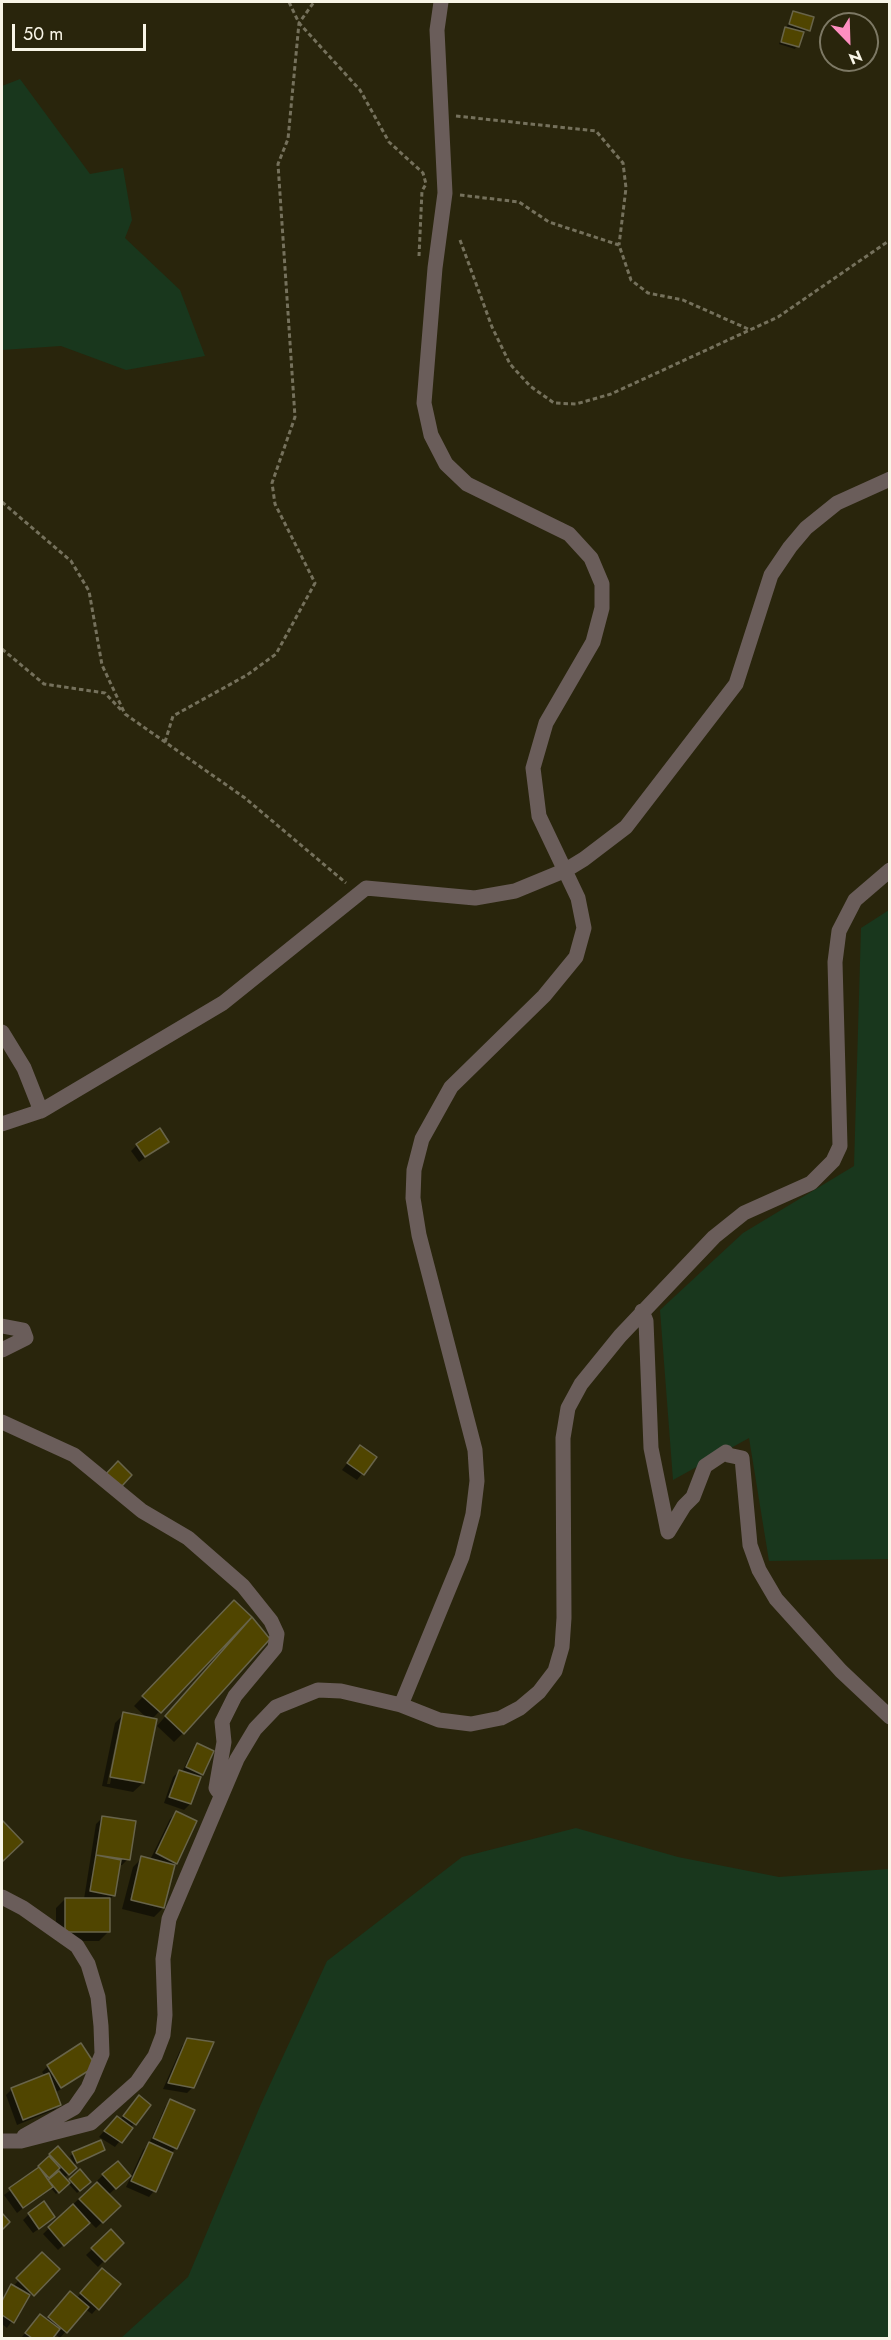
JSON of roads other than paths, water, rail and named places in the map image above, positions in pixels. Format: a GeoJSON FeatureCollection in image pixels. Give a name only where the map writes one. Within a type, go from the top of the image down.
{"type":"FeatureCollection","features":[{"type":"Feature","properties":{"kind":"street"},"geometry":{"type":"LineString","coordinates":[[400,1705],[462,1557],[473,1514],[477,1481],[475,1450],[419,1236],[413,1198],[414,1170],[422,1139],[451,1088],[544,996],[576,957],[584,928],[578,898],[539,816],[533,768],[546,723],[593,642],[602,608],[603,584],[591,558],[568,534],[467,484],[446,464],[431,435],[424,403],[435,268],[445,194],[437,30],[441,2]]}},
{"type":"Feature","properties":{"kind":"street"},"geometry":{"type":"LineString","coordinates":[[2,1124],[42,1111],[162,1041],[223,1002],[366,888],[475,898],[515,891],[566,870],[626,827],[736,684],[771,575],[790,547],[806,528],[837,503],[890,479]]}},
{"type":"Feature","properties":{"kind":"street"},"geometry":{"type":"LineString","coordinates":[[2,2141],[21,2141],[91,2123],[137,2082],[155,2056],[163,2035],[165,2015],[163,1959],[169,1919],[237,1759],[255,1729],[276,1707],[318,1690],[341,1691],[400,1705],[439,1720],[471,1724],[501,1718],[520,1708],[539,1692],[555,1671],[562,1647],[564,1618],[563,1438],[568,1408],[581,1384],[642,1311],[714,1237],[744,1213],[811,1183],[833,1161],[840,1146],[835,962],[839,931],[855,900],[890,870]]}},
{"type":"Feature","properties":{"kind":"street"},"geometry":{"type":"LineString","coordinates":[[2,1032],[24,1068],[42,1111]]}},
{"type":"Feature","properties":{"kind":"street"},"geometry":{"type":"LineString","coordinates":[[642,1311],[646,1321],[651,1448],[669,1532],[684,1506],[693,1497],[705,1466],[726,1452],[728,1455],[742,1458],[750,1545],[759,1570],[776,1599],[841,1671],[890,1717]]}},
{"type":"Feature","properties":{"kind":"street"},"geometry":{"type":"LineString","coordinates":[[2,1326],[23,1330],[26,1338],[2,1350]]}},
{"type":"Feature","properties":{"kind":"street"},"geometry":{"type":"LineString","coordinates":[[2,1422],[74,1455],[142,1511],[188,1538],[243,1586],[271,1621],[277,1634],[275,1648],[235,1696],[222,1722],[224,1742],[216,1788],[222,1796]]}},
{"type":"Feature","properties":{"kind":"street"},"geometry":{"type":"LineString","coordinates":[[2,1897],[23,1908],[77,1946],[88,1964],[95,1986],[101,2026],[102,2054],[88,2088],[74,2108],[64,2116],[26,2133],[21,2141]]}}]}
